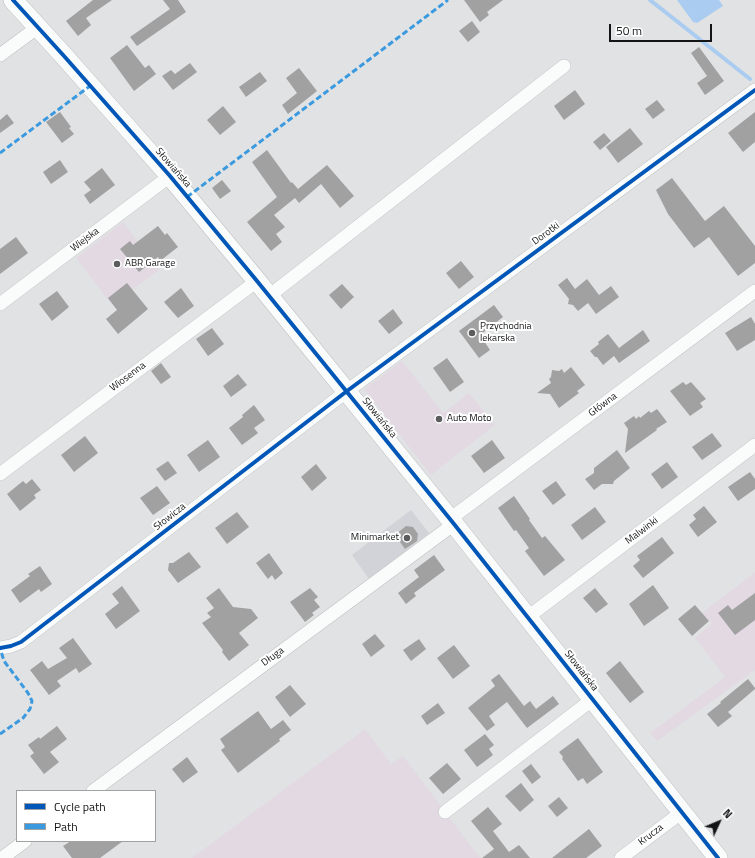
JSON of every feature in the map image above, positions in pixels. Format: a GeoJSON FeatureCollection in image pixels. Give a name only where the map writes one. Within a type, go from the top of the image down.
{"type":"FeatureCollection","features":[{"type":"Feature","properties":{"kind":"street","name":"Słowiańska"},"geometry":{"type":"LineString","coordinates":[[13,0],[170,176],[257,281],[528,617],[718,858]]}},
{"type":"Feature","properties":{"kind":"street"},"geometry":{"type":"LineString","coordinates":[[0,55],[38,27]]}},
{"type":"Feature","properties":{"kind":"street"},"geometry":{"type":"LineString","coordinates":[[269,296],[564,66]]}},
{"type":"Feature","properties":{"kind":"street","name":"Dorotki"},"geometry":{"type":"LineString","coordinates":[[347,391],[755,90]]}},
{"type":"Feature","properties":{"kind":"street","name":"Wiejska"},"geometry":{"type":"LineString","coordinates":[[0,304],[170,176]]}},
{"type":"Feature","properties":{"kind":"street","name":"Wiosenna"},"geometry":{"type":"LineString","coordinates":[[0,474],[257,281]]}},
{"type":"Feature","properties":{"kind":"street","name":"Główna"},"geometry":{"type":"LineString","coordinates":[[452,522],[755,291]]}},
{"type":"Feature","properties":{"kind":"street","name":"Słowicza"},"geometry":{"type":"LineString","coordinates":[[0,648],[21,642],[347,391]]}},
{"type":"Feature","properties":{"kind":"street","name":"Malwinki"},"geometry":{"type":"LineString","coordinates":[[528,617],[755,445]]}},
{"type":"Feature","properties":{"kind":"street","name":"Długa"},"geometry":{"type":"LineString","coordinates":[[94,790],[452,522]]}},
{"type":"Feature","properties":{"kind":"street"},"geometry":{"type":"LineString","coordinates":[[445,812],[593,699]]}},
{"type":"Feature","properties":{"kind":"street","name":"Krucza"},"geometry":{"type":"LineString","coordinates":[[621,858],[682,812]]}},
{"type":"Feature","properties":{"kind":"street"},"geometry":{"type":"LineString","coordinates":[[2,858],[24,842]]}},
{"type":"Feature","properties":{"kind":"shaded area","name":"ABR Garage"},"geometry":{"type":"Polygon","coordinates":[[[123,222],[159,270],[112,305],[76,258],[123,222]]]}},
{"type":"Feature","properties":{"kind":"shaded area","name":"Auto Moto"},"geometry":{"type":"Polygon","coordinates":[[[402,361],[443,413],[469,393],[495,425],[431,475],[364,389],[402,361]]]}},
{"type":"Feature","properties":{"kind":"shaded area"},"geometry":{"type":"Polygon","coordinates":[[[411,510],[429,533],[369,579],[352,555],[411,510]]]}},
{"type":"Feature","properties":{"kind":"shaded area"},"geometry":{"type":"Polygon","coordinates":[[[755,572],[755,670],[657,741],[650,733],[725,677],[695,638],[712,623],[702,613],[755,572]]]}},
{"type":"Feature","properties":{"kind":"shaded area"},"geometry":{"type":"Polygon","coordinates":[[[365,729],[391,764],[403,756],[480,858],[192,858],[365,729]]]}},
{"type":"Feature","properties":{"kind":"water"},"geometry":{"type":"Polygon","coordinates":[[[677,0],[719,0],[723,6],[697,23],[693,22],[677,0]]]}},
{"type":"Feature","properties":{"kind":"building"},"geometry":{"type":"Polygon","coordinates":[[[93,0],[112,0],[86,18],[91,25],[78,36],[66,21],[93,0]]]}},
{"type":"Feature","properties":{"kind":"building"},"geometry":{"type":"Polygon","coordinates":[[[163,0],[178,0],[186,12],[137,46],[130,37],[170,9],[163,0]]]}},
{"type":"Feature","properties":{"kind":"building"},"geometry":{"type":"Polygon","coordinates":[[[464,0],[503,0],[487,12],[489,15],[480,22],[464,0]]]}},
{"type":"Feature","properties":{"kind":"building"},"geometry":{"type":"Polygon","coordinates":[[[472,21],[480,32],[468,42],[459,31],[472,21]]]}},
{"type":"Feature","properties":{"kind":"building"},"geometry":{"type":"Polygon","coordinates":[[[127,45],[145,68],[149,65],[156,74],[134,91],[110,58],[127,45]]]}},
{"type":"Feature","properties":{"kind":"building"},"geometry":{"type":"Polygon","coordinates":[[[699,47],[724,81],[705,95],[697,83],[707,76],[691,53],[699,47]]]}},
{"type":"Feature","properties":{"kind":"building"},"geometry":{"type":"Polygon","coordinates":[[[190,63],[197,72],[173,90],[162,76],[171,70],[175,74],[190,63]]]}},
{"type":"Feature","properties":{"kind":"building"},"geometry":{"type":"Polygon","coordinates":[[[299,68],[317,91],[288,114],[282,105],[297,93],[286,78],[299,68]]]}},
{"type":"Feature","properties":{"kind":"building"},"geometry":{"type":"Polygon","coordinates":[[[260,72],[267,81],[246,97],[239,87],[260,72]]]}},
{"type":"Feature","properties":{"kind":"building"},"geometry":{"type":"Polygon","coordinates":[[[575,90],[585,104],[564,120],[554,106],[575,90]]]}},
{"type":"Feature","properties":{"kind":"building"},"geometry":{"type":"Polygon","coordinates":[[[657,100],[665,110],[653,119],[645,109],[657,100]]]}},
{"type":"Feature","properties":{"kind":"building"},"geometry":{"type":"Polygon","coordinates":[[[223,106],[236,122],[220,135],[207,120],[223,106]]]}},
{"type":"Feature","properties":{"kind":"building"},"geometry":{"type":"Polygon","coordinates":[[[60,112],[71,127],[69,128],[74,134],[62,143],[46,122],[60,112]]]}},
{"type":"Feature","properties":{"kind":"building"},"geometry":{"type":"Polygon","coordinates":[[[755,112],[755,142],[743,152],[728,133],[755,112]]]}},
{"type":"Feature","properties":{"kind":"building"},"geometry":{"type":"Polygon","coordinates":[[[7,114],[14,123],[0,133],[0,120],[7,114]]]}},
{"type":"Feature","properties":{"kind":"building"},"geometry":{"type":"Polygon","coordinates":[[[630,128],[643,144],[618,163],[606,147],[630,128]]]}},
{"type":"Feature","properties":{"kind":"building"},"geometry":{"type":"Polygon","coordinates":[[[604,133],[611,141],[600,150],[593,142],[604,133]]]}},
{"type":"Feature","properties":{"kind":"building"},"geometry":{"type":"Polygon","coordinates":[[[267,150],[291,183],[292,182],[298,189],[327,165],[354,196],[340,208],[321,184],[299,203],[295,198],[274,215],[285,227],[276,234],[282,242],[271,251],[247,222],[277,197],[252,162],[267,150]]]}},
{"type":"Feature","properties":{"kind":"building"},"geometry":{"type":"Polygon","coordinates":[[[60,160],[68,172],[51,184],[43,172],[60,160]]]}},
{"type":"Feature","properties":{"kind":"building"},"geometry":{"type":"Polygon","coordinates":[[[102,168],[115,185],[90,204],[84,195],[91,190],[84,182],[102,168]]]}},
{"type":"Feature","properties":{"kind":"building"},"geometry":{"type":"Polygon","coordinates":[[[672,178],[705,221],[724,206],[755,246],[755,263],[738,276],[709,237],[694,248],[668,214],[656,190],[672,178]]]}},
{"type":"Feature","properties":{"kind":"building"},"geometry":{"type":"Polygon","coordinates":[[[222,180],[231,191],[220,199],[212,188],[222,180]]]}},
{"type":"Feature","properties":{"kind":"building"},"geometry":{"type":"Polygon","coordinates":[[[158,226],[165,235],[167,233],[178,247],[160,261],[158,257],[139,272],[120,249],[130,241],[133,245],[158,226]]]}},
{"type":"Feature","properties":{"kind":"building"},"geometry":{"type":"Polygon","coordinates":[[[16,237],[28,253],[0,274],[0,249],[16,237]]]}},
{"type":"Feature","properties":{"kind":"building"},"geometry":{"type":"Polygon","coordinates":[[[461,261],[474,277],[459,289],[446,273],[461,261]]]}},
{"type":"Feature","properties":{"kind":"building"},"geometry":{"type":"Polygon","coordinates":[[[567,278],[575,289],[587,279],[599,295],[611,286],[619,297],[596,314],[588,303],[578,311],[573,305],[568,304],[569,299],[558,285],[567,278]]]}},
{"type":"Feature","properties":{"kind":"building"},"geometry":{"type":"Polygon","coordinates":[[[127,283],[148,309],[118,334],[106,319],[117,310],[108,298],[127,283]]]}},
{"type":"Feature","properties":{"kind":"building"},"geometry":{"type":"Polygon","coordinates":[[[342,284],[354,297],[341,309],[329,295],[342,284]]]}},
{"type":"Feature","properties":{"kind":"building"},"geometry":{"type":"Polygon","coordinates":[[[181,288],[194,306],[178,318],[164,302],[181,288]]]}},
{"type":"Feature","properties":{"kind":"building"},"geometry":{"type":"Polygon","coordinates":[[[57,291],[69,307],[52,321],[39,304],[57,291]]]}},
{"type":"Feature","properties":{"kind":"building","name":"Przychodnia lekarska"},"geometry":{"type":"Polygon","coordinates":[[[494,305],[503,317],[480,335],[490,350],[479,358],[459,331],[494,305]]]}},
{"type":"Feature","properties":{"kind":"building"},"geometry":{"type":"Polygon","coordinates":[[[393,309],[403,323],[389,334],[378,321],[393,309]]]}},
{"type":"Feature","properties":{"kind":"building"},"geometry":{"type":"Polygon","coordinates":[[[751,317],[755,324],[755,340],[737,351],[725,333],[751,317]]]}},
{"type":"Feature","properties":{"kind":"building"},"geometry":{"type":"Polygon","coordinates":[[[212,328],[224,344],[208,356],[196,339],[212,328]]]}},
{"type":"Feature","properties":{"kind":"building"},"geometry":{"type":"Polygon","coordinates":[[[643,330],[650,341],[619,363],[614,356],[603,365],[590,351],[608,334],[619,348],[643,330]]]}},
{"type":"Feature","properties":{"kind":"building"},"geometry":{"type":"Polygon","coordinates":[[[447,358],[464,382],[450,392],[433,368],[447,358]]]}},
{"type":"Feature","properties":{"kind":"building"},"geometry":{"type":"Polygon","coordinates":[[[161,363],[171,377],[161,384],[151,371],[161,363]]]}},
{"type":"Feature","properties":{"kind":"building"},"geometry":{"type":"Polygon","coordinates":[[[571,367],[585,385],[577,391],[579,393],[559,408],[550,394],[537,393],[551,383],[549,379],[551,377],[552,370],[559,371],[562,369],[564,373],[571,367]]]}},
{"type":"Feature","properties":{"kind":"building"},"geometry":{"type":"Polygon","coordinates":[[[238,374],[247,385],[231,397],[223,386],[238,374]]]}},
{"type":"Feature","properties":{"kind":"building"},"geometry":{"type":"Polygon","coordinates":[[[683,382],[686,385],[691,382],[706,399],[700,403],[703,407],[690,416],[670,391],[683,382]]]}},
{"type":"Feature","properties":{"kind":"building"},"geometry":{"type":"Polygon","coordinates":[[[254,405],[265,420],[254,428],[258,433],[242,445],[229,428],[243,417],[242,415],[254,405]]]}},
{"type":"Feature","properties":{"kind":"building"},"geometry":{"type":"Polygon","coordinates":[[[657,409],[667,422],[625,453],[628,429],[624,423],[634,416],[636,419],[639,416],[640,418],[649,411],[651,413],[657,409]]]}},
{"type":"Feature","properties":{"kind":"building"},"geometry":{"type":"Polygon","coordinates":[[[712,433],[722,446],[702,460],[692,447],[712,433]]]}},
{"type":"Feature","properties":{"kind":"building"},"geometry":{"type":"Polygon","coordinates":[[[85,436],[98,453],[74,472],[61,455],[85,436]]]}},
{"type":"Feature","properties":{"kind":"building"},"geometry":{"type":"Polygon","coordinates":[[[208,440],[220,457],[199,472],[187,455],[208,440]]]}},
{"type":"Feature","properties":{"kind":"building"},"geometry":{"type":"Polygon","coordinates":[[[492,440],[505,458],[484,473],[471,456],[492,440]]]}},
{"type":"Feature","properties":{"kind":"building"},"geometry":{"type":"Polygon","coordinates":[[[617,450],[630,468],[614,481],[613,484],[602,484],[594,490],[585,479],[594,473],[594,468],[617,450]]]}},
{"type":"Feature","properties":{"kind":"building"},"geometry":{"type":"Polygon","coordinates":[[[168,461],[177,473],[165,481],[156,469],[168,461]]]}},
{"type":"Feature","properties":{"kind":"building"},"geometry":{"type":"Polygon","coordinates":[[[667,462],[678,477],[662,489],[651,474],[667,462]]]}},
{"type":"Feature","properties":{"kind":"building"},"geometry":{"type":"Polygon","coordinates":[[[316,464],[327,478],[312,491],[301,477],[316,464]]]}},
{"type":"Feature","properties":{"kind":"building"},"geometry":{"type":"Polygon","coordinates":[[[750,472],[755,479],[755,489],[738,501],[728,487],[750,472]]]}},
{"type":"Feature","properties":{"kind":"building"},"geometry":{"type":"Polygon","coordinates":[[[32,479],[41,490],[34,495],[36,498],[20,511],[7,494],[23,481],[26,484],[32,479]]]}},
{"type":"Feature","properties":{"kind":"building"},"geometry":{"type":"Polygon","coordinates":[[[556,481],[566,495],[553,505],[542,491],[556,481]]]}},
{"type":"Feature","properties":{"kind":"building"},"geometry":{"type":"Polygon","coordinates":[[[157,486],[170,503],[153,515],[140,498],[157,486]]]}},
{"type":"Feature","properties":{"kind":"building"},"geometry":{"type":"Polygon","coordinates":[[[514,496],[542,538],[545,536],[565,560],[544,576],[525,551],[529,548],[516,530],[514,531],[498,508],[514,496]]]}},
{"type":"Feature","properties":{"kind":"building"},"geometry":{"type":"Polygon","coordinates":[[[704,506],[717,522],[698,537],[689,525],[696,519],[693,515],[704,506]]]}},
{"type":"Feature","properties":{"kind":"building"},"geometry":{"type":"Polygon","coordinates":[[[595,507],[606,522],[582,540],[571,525],[595,507]]]}},
{"type":"Feature","properties":{"kind":"building"},"geometry":{"type":"Polygon","coordinates":[[[237,512],[249,527],[227,544],[215,528],[237,512]]]}},
{"type":"Feature","properties":{"kind":"building","name":"Minimarket"},"geometry":{"type":"Polygon","coordinates":[[[406,526],[413,527],[418,534],[417,541],[405,549],[395,535],[406,526]]]}},
{"type":"Feature","properties":{"kind":"building"},"geometry":{"type":"Polygon","coordinates":[[[662,537],[674,553],[643,578],[633,566],[640,560],[637,556],[662,537]]]}},
{"type":"Feature","properties":{"kind":"building"},"geometry":{"type":"Polygon","coordinates":[[[189,552],[201,567],[178,583],[168,570],[169,563],[173,563],[189,552]]]}},
{"type":"Feature","properties":{"kind":"building"},"geometry":{"type":"Polygon","coordinates":[[[269,553],[283,573],[275,580],[272,575],[268,579],[256,563],[269,553]]]}},
{"type":"Feature","properties":{"kind":"building"},"geometry":{"type":"Polygon","coordinates":[[[434,555],[445,570],[414,593],[416,596],[406,604],[398,593],[419,577],[414,570],[434,555]]]}},
{"type":"Feature","properties":{"kind":"building"},"geometry":{"type":"Polygon","coordinates":[[[40,566],[52,584],[41,592],[39,589],[20,603],[11,590],[30,576],[28,574],[40,566]]]}},
{"type":"Feature","properties":{"kind":"building"},"geometry":{"type":"Polygon","coordinates":[[[653,585],[669,608],[644,626],[629,604],[653,585]]]}},
{"type":"Feature","properties":{"kind":"building"},"geometry":{"type":"Polygon","coordinates":[[[122,586],[140,611],[116,629],[105,614],[119,603],[112,594],[122,586]]]}},
{"type":"Feature","properties":{"kind":"building"},"geometry":{"type":"Polygon","coordinates":[[[219,588],[233,607],[251,609],[258,618],[239,633],[249,645],[229,661],[222,652],[223,650],[202,623],[211,617],[207,613],[214,608],[206,598],[219,588]]]}},
{"type":"Feature","properties":{"kind":"building"},"geometry":{"type":"Polygon","coordinates":[[[310,588],[318,597],[314,600],[320,607],[312,613],[314,615],[305,622],[290,602],[310,588]]]}},
{"type":"Feature","properties":{"kind":"building"},"geometry":{"type":"Polygon","coordinates":[[[595,588],[608,604],[596,613],[583,598],[595,588]]]}},
{"type":"Feature","properties":{"kind":"building"},"geometry":{"type":"Polygon","coordinates":[[[755,593],[755,620],[735,635],[718,613],[728,605],[732,610],[755,593]]]}},
{"type":"Feature","properties":{"kind":"building"},"geometry":{"type":"Polygon","coordinates":[[[695,605],[709,621],[692,636],[678,619],[695,605]]]}},
{"type":"Feature","properties":{"kind":"building"},"geometry":{"type":"Polygon","coordinates":[[[375,634],[385,646],[371,657],[362,644],[375,634]]]}},
{"type":"Feature","properties":{"kind":"building"},"geometry":{"type":"Polygon","coordinates":[[[73,638],[92,664],[79,673],[76,668],[57,681],[61,686],[49,695],[30,670],[42,661],[48,669],[67,658],[59,648],[73,638]]]}},
{"type":"Feature","properties":{"kind":"building"},"geometry":{"type":"Polygon","coordinates":[[[419,639],[426,649],[411,661],[403,650],[419,639]]]}},
{"type":"Feature","properties":{"kind":"building"},"geometry":{"type":"Polygon","coordinates":[[[454,645],[470,666],[453,679],[437,658],[454,645]]]}},
{"type":"Feature","properties":{"kind":"building"},"geometry":{"type":"Polygon","coordinates":[[[620,661],[644,692],[630,703],[606,673],[620,661]]]}},
{"type":"Feature","properties":{"kind":"building"},"geometry":{"type":"Polygon","coordinates":[[[499,674],[524,706],[530,701],[536,709],[553,696],[559,704],[527,728],[507,702],[489,716],[495,725],[487,731],[468,708],[495,686],[491,680],[499,674]]]}},
{"type":"Feature","properties":{"kind":"building"},"geometry":{"type":"Polygon","coordinates":[[[748,679],[755,689],[728,712],[732,716],[718,727],[707,714],[748,679]]]}},
{"type":"Feature","properties":{"kind":"building"},"geometry":{"type":"Polygon","coordinates":[[[290,685],[306,704],[290,717],[275,697],[290,685]]]}},
{"type":"Feature","properties":{"kind":"building"},"geometry":{"type":"Polygon","coordinates":[[[438,703],[445,713],[427,725],[421,716],[438,703]]]}},
{"type":"Feature","properties":{"kind":"building"},"geometry":{"type":"Polygon","coordinates":[[[258,711],[271,729],[283,720],[291,730],[279,739],[280,741],[238,773],[221,750],[225,747],[220,739],[258,711]]]}},
{"type":"Feature","properties":{"kind":"building"},"geometry":{"type":"Polygon","coordinates":[[[57,726],[67,739],[50,752],[59,762],[44,774],[30,756],[34,753],[28,745],[39,737],[40,739],[57,726]]]}},
{"type":"Feature","properties":{"kind":"building"},"geometry":{"type":"Polygon","coordinates":[[[485,734],[494,745],[489,749],[493,755],[477,767],[464,750],[485,734]]]}},
{"type":"Feature","properties":{"kind":"building"},"geometry":{"type":"Polygon","coordinates":[[[578,738],[603,772],[587,784],[583,778],[578,781],[562,759],[563,757],[559,752],[578,738]]]}},
{"type":"Feature","properties":{"kind":"building"},"geometry":{"type":"Polygon","coordinates":[[[187,757],[198,772],[183,783],[172,769],[187,757]]]}},
{"type":"Feature","properties":{"kind":"building"},"geometry":{"type":"Polygon","coordinates":[[[447,763],[461,779],[443,794],[429,778],[447,763]]]}},
{"type":"Feature","properties":{"kind":"building"},"geometry":{"type":"Polygon","coordinates":[[[531,764],[541,777],[532,784],[522,771],[531,764]]]}},
{"type":"Feature","properties":{"kind":"building"},"geometry":{"type":"Polygon","coordinates":[[[521,783],[534,800],[520,812],[505,796],[521,783]]]}},
{"type":"Feature","properties":{"kind":"building"},"geometry":{"type":"Polygon","coordinates":[[[559,797],[568,808],[557,817],[548,806],[559,797]]]}},
{"type":"Feature","properties":{"kind":"building"},"geometry":{"type":"Polygon","coordinates":[[[488,807],[502,824],[493,831],[509,852],[519,845],[530,858],[482,858],[494,849],[471,821],[488,807]]]}},
{"type":"Feature","properties":{"kind":"building"},"geometry":{"type":"Polygon","coordinates":[[[589,829],[602,846],[586,858],[552,858],[589,829]]]}},
{"type":"Feature","properties":{"kind":"building"},"geometry":{"type":"Polygon","coordinates":[[[69,842],[122,842],[100,858],[72,858],[63,846],[69,842]]]}},
{"type":"Feature","properties":{"kind":"waterway"},"geometry":{"type":"LineString","coordinates":[[650,0],[750,79]]}},
{"type":"Feature","properties":{"kind":"marked path"},"geometry":{"type":"LineString","coordinates":[[187,197],[448,0]]}},
{"type":"Feature","properties":{"kind":"marked path"},"geometry":{"type":"LineString","coordinates":[[0,153],[90,86]]}},
{"type":"Feature","properties":{"kind":"marked path"},"geometry":{"type":"LineString","coordinates":[[0,648],[4,661],[28,693],[32,701],[30,709],[23,718],[0,734]]}},
{"type":"Feature","properties":{"kind":"cycle path"},"geometry":{"type":"LineString","coordinates":[[13,0],[170,176],[257,281],[454,524],[718,858]]}},
{"type":"Feature","properties":{"kind":"cycle path"},"geometry":{"type":"LineString","coordinates":[[0,648],[21,642],[347,391],[755,90]]}},
{"type":"Feature","properties":{"kind":"place","name":"ABR Garage"},"geometry":{"type":"Point","coordinates":[117,264]}},
{"type":"Feature","properties":{"kind":"place","name":"Przychodnia lekarska"},"geometry":{"type":"Point","coordinates":[472,333]}},
{"type":"Feature","properties":{"kind":"place","name":"Auto Moto"},"geometry":{"type":"Point","coordinates":[439,419]}},
{"type":"Feature","properties":{"kind":"place","name":"Minimarket"},"geometry":{"type":"Point","coordinates":[407,538]}}]}
